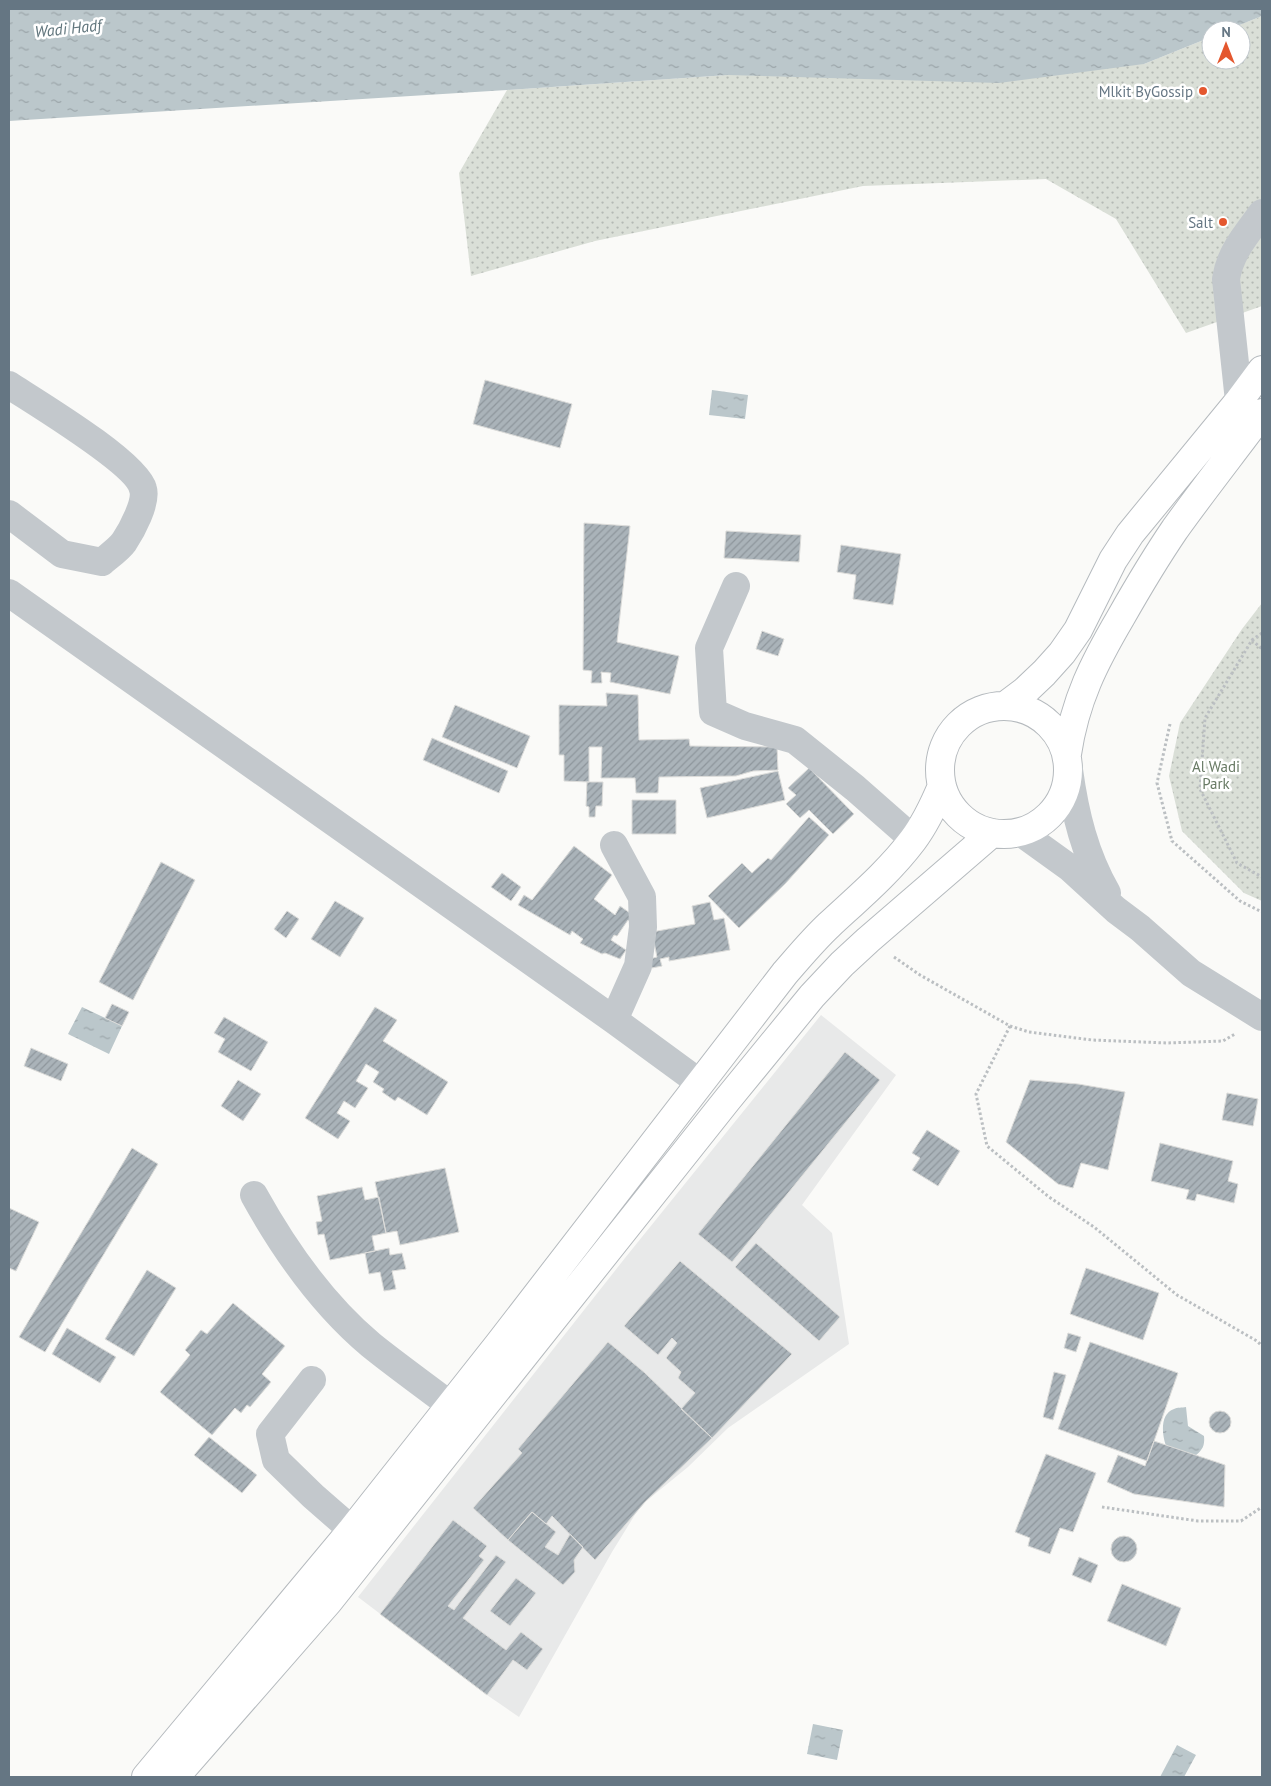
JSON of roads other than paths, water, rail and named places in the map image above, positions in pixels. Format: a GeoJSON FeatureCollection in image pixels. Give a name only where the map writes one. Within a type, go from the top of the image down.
{"type":"FeatureCollection","features":[{"type":"Feature","properties":{"kind":"main road"},"geometry":{"type":"LineString","coordinates":[[1068,762],[1060,739],[1050,725],[1037,715],[1021,708],[1005,706],[988,708],[972,714],[959,725],[949,738],[942,753],[940,770],[942,786],[947,800],[955,812],[978,828],[992,833],[1020,832],[1036,826],[1055,809],[1066,787],[1071,728],[1082,691],[1092,668],[1128,605],[1251,407],[1262,370]]}},
{"type":"Feature","properties":{"kind":"main road"},"geometry":{"type":"LineString","coordinates":[[1005,706],[1044,673],[1062,653],[1078,630],[1113,560],[1130,534],[1251,407]]}},
{"type":"Feature","properties":{"kind":"main road"},"geometry":{"type":"LineString","coordinates":[[146,1777],[352,1530],[646,1155],[700,1082],[785,974],[815,939],[855,901],[913,839],[933,807],[942,786]]}},
{"type":"Feature","properties":{"kind":"main road"},"geometry":{"type":"LineString","coordinates":[[174,1777],[328,1602],[727,1100],[812,996],[868,940],[992,833]]}},
{"type":"Feature","properties":{"kind":"street"},"geometry":{"type":"LineString","coordinates":[[1251,407],[1226,279],[1228,267],[1234,253],[1262,213]]}},
{"type":"Feature","properties":{"kind":"street"},"geometry":{"type":"LineString","coordinates":[[9,385],[95,440],[138,478],[144,488],[144,502],[124,542],[102,562],[62,554],[9,514]]}},
{"type":"Feature","properties":{"kind":"street"},"geometry":{"type":"LineString","coordinates":[[736,586],[709,648],[713,712],[745,726],[795,740],[855,788],[913,839]]}},
{"type":"Feature","properties":{"kind":"street"},"geometry":{"type":"LineString","coordinates":[[9,593],[700,1082]]}},
{"type":"Feature","properties":{"kind":"street"},"geometry":{"type":"LineString","coordinates":[[1068,762],[1073,800],[1086,848],[1101,884],[1116,910]]}},
{"type":"Feature","properties":{"kind":"street"},"geometry":{"type":"LineString","coordinates":[[1020,832],[1070,868],[1191,974],[1262,1017]]}},
{"type":"Feature","properties":{"kind":"street"},"geometry":{"type":"LineString","coordinates":[[614,845],[642,897],[643,927],[638,966],[614,1020]]}},
{"type":"Feature","properties":{"kind":"street"},"geometry":{"type":"LineString","coordinates":[[254,1196],[272,1229],[293,1260],[343,1318],[370,1344],[450,1405]]}},
{"type":"Feature","properties":{"kind":"street"},"geometry":{"type":"LineString","coordinates":[[312,1380],[270,1434],[276,1460],[352,1530]]}},
{"type":"Feature","properties":{"kind":"water","name":"Wadi Hadf"},"geometry":{"type":"Polygon","coordinates":[[[9,9],[1262,9],[1262,16],[1251,20],[1201,20],[1201,41],[1144,64],[999,83],[728,75],[9,121],[9,9]]]}},
{"type":"Feature","properties":{"kind":"water"},"geometry":{"type":"Polygon","coordinates":[[[712,390],[748,395],[745,419],[709,415],[712,390]]]}},
{"type":"Feature","properties":{"kind":"water"},"geometry":{"type":"Polygon","coordinates":[[[82,1007],[122,1026],[109,1054],[68,1034],[82,1007]]]}},
{"type":"Feature","properties":{"kind":"water"},"geometry":{"type":"Polygon","coordinates":[[[1186,1407],[1188,1426],[1204,1436],[1202,1448],[1194,1457],[1167,1448],[1163,1432],[1164,1421],[1169,1412],[1175,1408],[1186,1407]]]}},
{"type":"Feature","properties":{"kind":"water"},"geometry":{"type":"Polygon","coordinates":[[[813,1724],[843,1730],[837,1760],[807,1754],[813,1724]]]}},
{"type":"Feature","properties":{"kind":"water"},"geometry":{"type":"Polygon","coordinates":[[[1177,1745],[1196,1755],[1184,1777],[1160,1777],[1177,1745]]]}},
{"type":"Feature","properties":{"kind":"place","name":"Mlkit ByGossip"},"geometry":{"type":"Point","coordinates":[1203,91]}},
{"type":"Feature","properties":{"kind":"place","name":"Salt"},"geometry":{"type":"Point","coordinates":[1223,222]}},
{"type":"Feature","properties":{"kind":"park label","name":"Al Wadi Park"},"geometry":{"type":"Point","coordinates":[1216,774]}}]}
